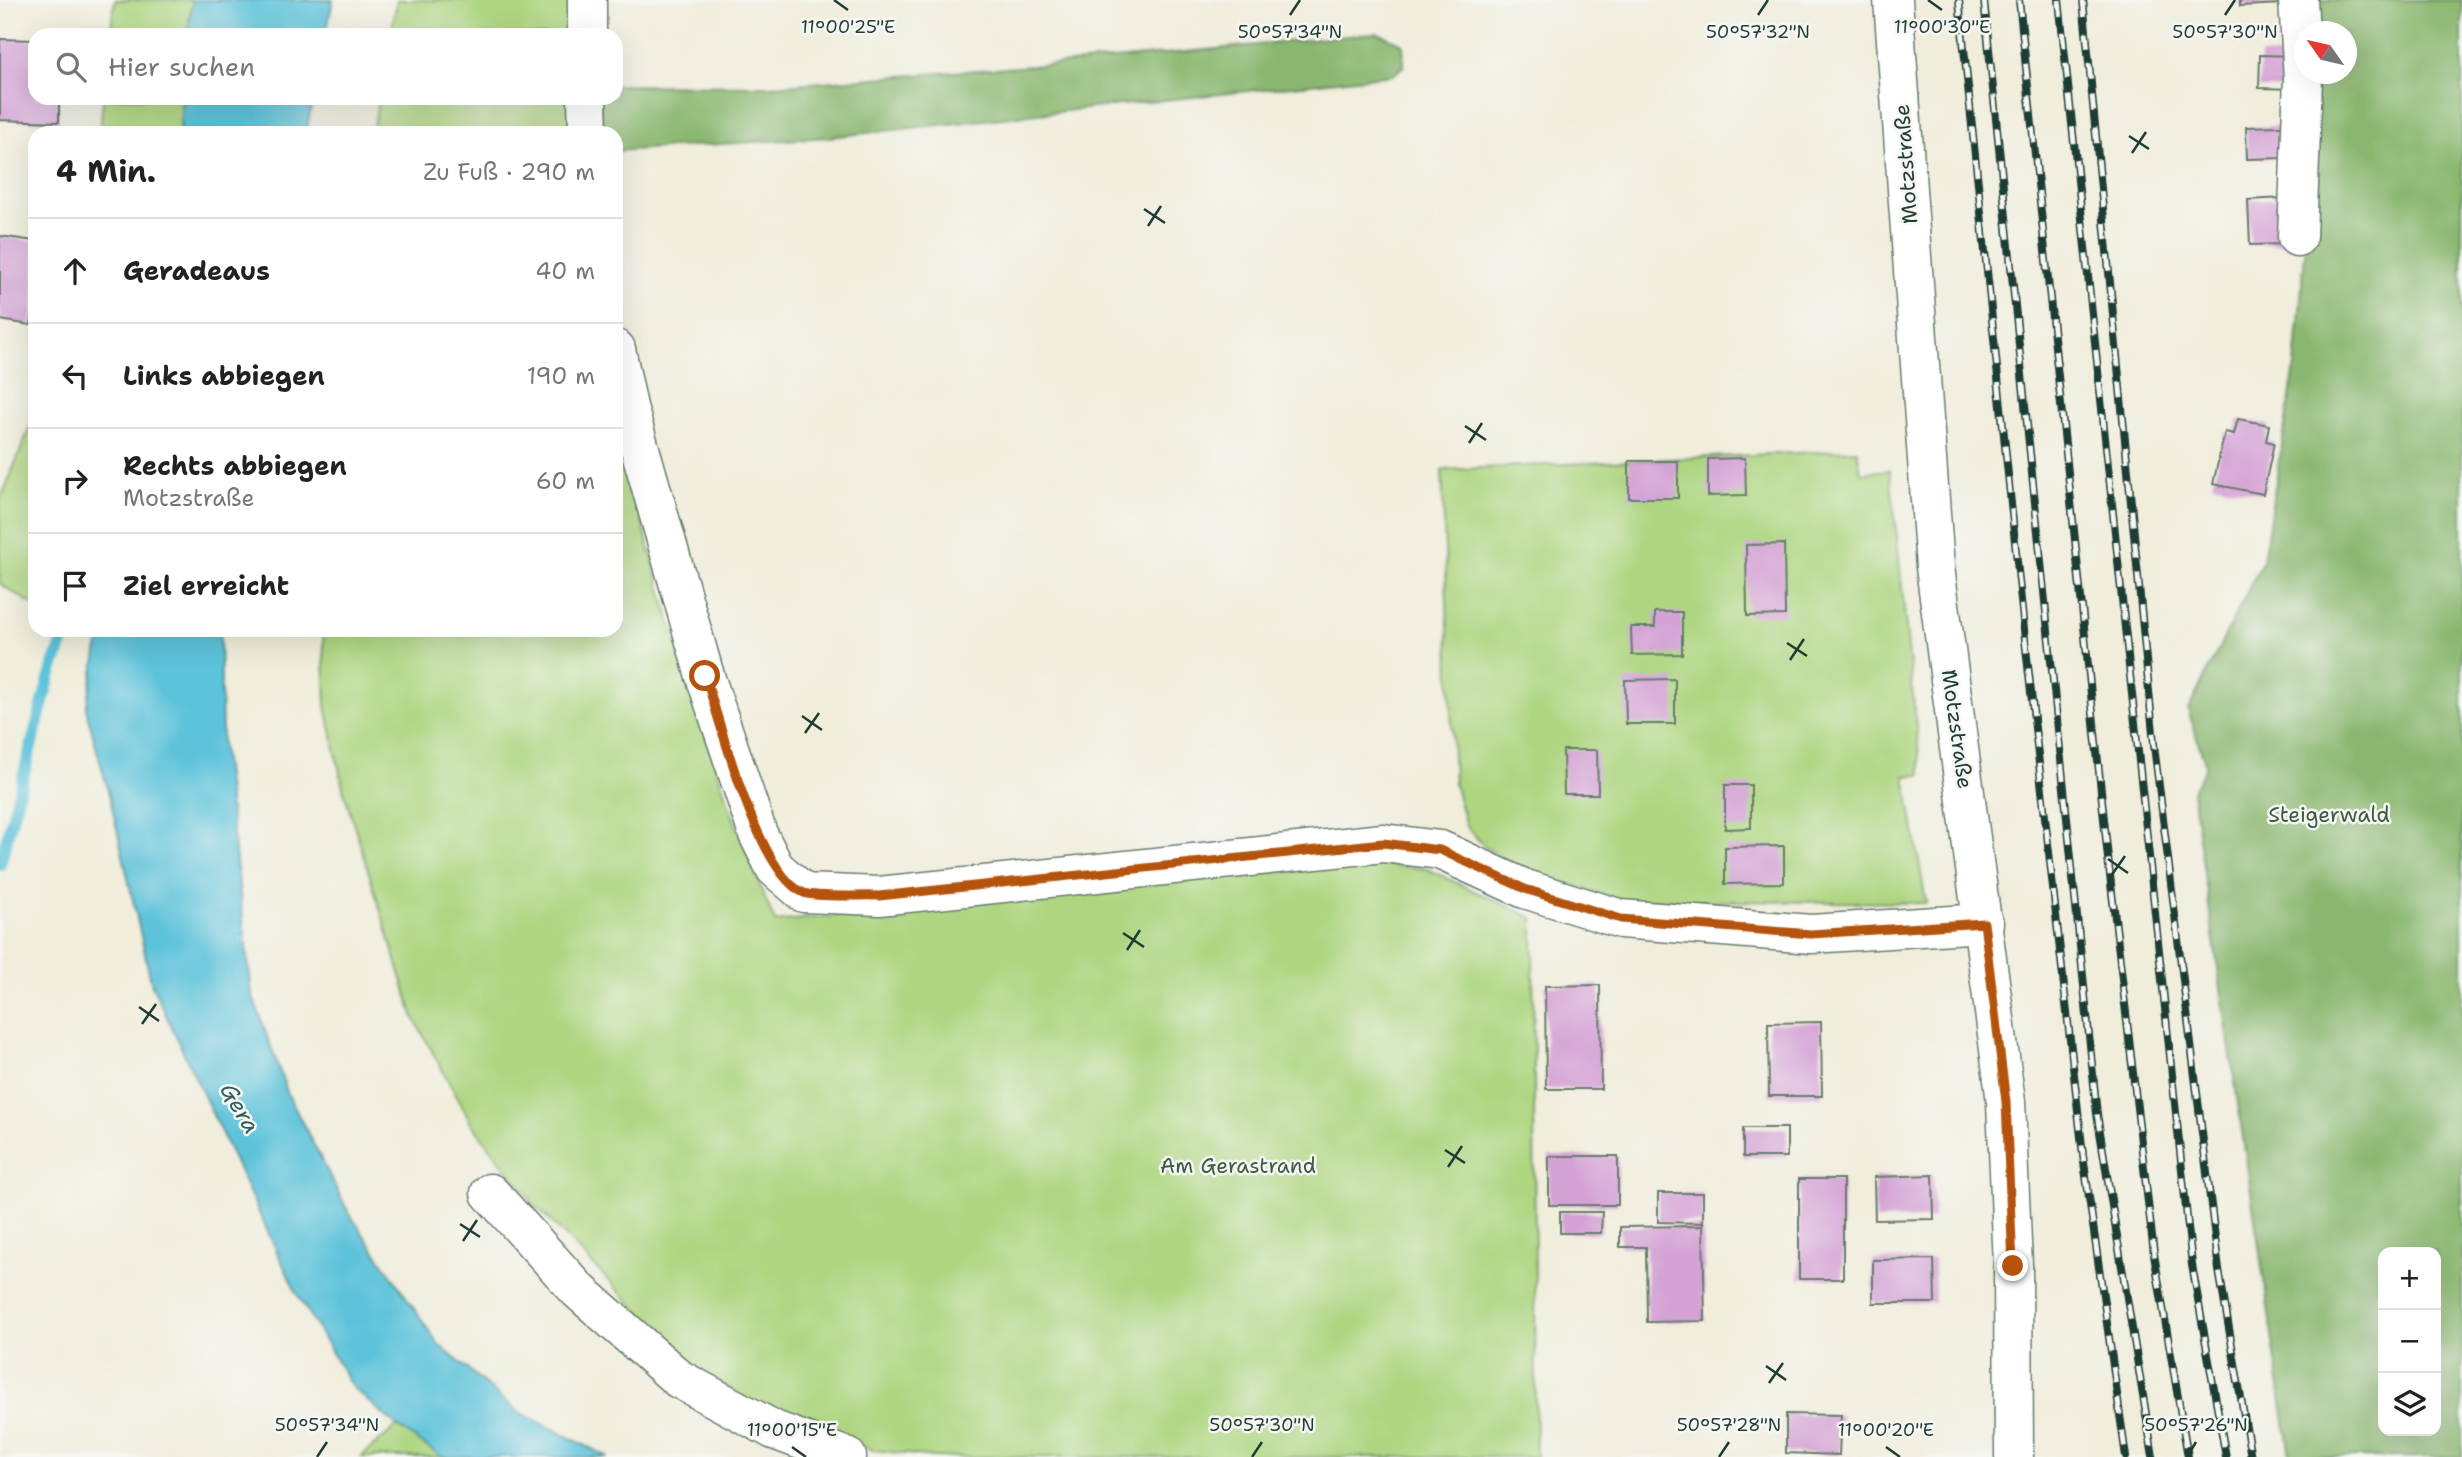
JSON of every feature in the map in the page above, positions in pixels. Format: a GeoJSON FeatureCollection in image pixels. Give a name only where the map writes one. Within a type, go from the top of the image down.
{"type":"FeatureCollection","features":[{"type":"Feature","properties":{"kind":"street"},"geometry":{"type":"LineString","coordinates":[[587,0],[587,28]]}},
{"type":"Feature","properties":{"kind":"street","name":"Motzstraße"},"geometry":{"type":"LineString","coordinates":[[1893,0],[1935,567],[2006,1102],[2013,1266],[2014,1457]]}},
{"type":"Feature","properties":{"kind":"street"},"geometry":{"type":"LineString","coordinates":[[2297,237],[2303,78],[2298,0]]}},
{"type":"Feature","properties":{"kind":"street"},"geometry":{"type":"LineString","coordinates":[[586,105],[588,126]]}},
{"type":"Feature","properties":{"kind":"street"},"geometry":{"type":"LineString","coordinates":[[623,383],[705,676],[758,834],[775,868],[804,892],[879,896],[1383,843],[1440,850],[1525,889],[1621,919],[1811,934],[1984,923]]}},
{"type":"Feature","properties":{"kind":"street"},"geometry":{"type":"LineString","coordinates":[[490,1193],[578,1290],[679,1379],[774,1430],[847,1457]]}},
{"type":"Feature","properties":{"kind":"green space"},"geometry":{"type":"Polygon","coordinates":[[[115,0],[193,0],[188,28],[111,28],[115,0]]]}},
{"type":"Feature","properties":{"kind":"green space"},"geometry":{"type":"Polygon","coordinates":[[[397,0],[576,0],[574,28],[392,28],[397,0]]]}},
{"type":"Feature","properties":{"kind":"green space","name":"Steigerwald"},"geometry":{"type":"Polygon","coordinates":[[[2305,0],[2462,0],[2462,1457],[2290,1457],[2192,792],[2206,766],[2188,710],[2263,560],[2295,366],[2306,241],[2309,84],[2357,84],[2357,21],[2306,21],[2305,0]]]}},
{"type":"Feature","properties":{"kind":"green space"},"geometry":{"type":"Polygon","coordinates":[[[1378,33],[1403,44],[1404,66],[1393,75],[829,137],[623,151],[623,126],[597,126],[595,105],[623,105],[623,85],[770,86],[1084,62],[1378,33]]]}},
{"type":"Feature","properties":{"kind":"green space"},"geometry":{"type":"Polygon","coordinates":[[[102,105],[182,105],[180,126],[101,126],[102,105]]]}},
{"type":"Feature","properties":{"kind":"green space"},"geometry":{"type":"Polygon","coordinates":[[[378,105],[571,105],[572,126],[373,126],[378,105]]]}},
{"type":"Feature","properties":{"kind":"green space"},"geometry":{"type":"Polygon","coordinates":[[[28,432],[28,602],[0,584],[0,501],[28,432]]]}},
{"type":"Feature","properties":{"kind":"green space"},"geometry":{"type":"Polygon","coordinates":[[[1857,450],[1861,473],[1890,470],[1921,775],[1905,776],[1926,903],[1621,900],[1522,870],[1485,847],[1466,826],[1454,783],[1442,470],[1857,450]]]}},
{"type":"Feature","properties":{"kind":"green space","name":"Am Gerastrand"},"geometry":{"type":"Polygon","coordinates":[[[623,455],[687,679],[750,862],[775,922],[1368,862],[1427,869],[1533,918],[1536,1457],[934,1457],[874,1450],[776,1418],[689,1363],[533,1203],[472,1124],[414,1018],[344,792],[326,706],[323,637],[623,637],[623,455]]]}},
{"type":"Feature","properties":{"kind":"green space"},"geometry":{"type":"Polygon","coordinates":[[[397,1426],[442,1457],[361,1457],[397,1426]]]}},
{"type":"Feature","properties":{"kind":"water"},"geometry":{"type":"Polygon","coordinates":[[[193,0],[333,0],[327,28],[188,28],[193,0]]]}},
{"type":"Feature","properties":{"kind":"water"},"geometry":{"type":"Polygon","coordinates":[[[182,105],[312,105],[307,126],[180,126],[182,105]]]}},
{"type":"Feature","properties":{"kind":"water","name":"Gera"},"geometry":{"type":"Polygon","coordinates":[[[88,637],[220,637],[222,743],[252,994],[289,1097],[349,1213],[439,1345],[517,1411],[608,1457],[442,1457],[397,1426],[353,1388],[297,1294],[152,985],[110,798],[86,709],[99,643],[88,637]]]}},
{"type":"Feature","properties":{"kind":"building"},"geometry":{"type":"Polygon","coordinates":[[[2240,0],[2282,0],[2283,4],[2240,6],[2240,0]]]}},
{"type":"Feature","properties":{"kind":"building"},"geometry":{"type":"Polygon","coordinates":[[[0,39],[28,40],[28,105],[59,105],[59,122],[0,120],[0,39]]]}},
{"type":"Feature","properties":{"kind":"building"},"geometry":{"type":"Polygon","coordinates":[[[2260,55],[2294,56],[2295,89],[2259,88],[2260,55]]]}},
{"type":"Feature","properties":{"kind":"building"},"geometry":{"type":"Polygon","coordinates":[[[2282,126],[2283,158],[2247,159],[2246,127],[2282,126]]]}},
{"type":"Feature","properties":{"kind":"building"},"geometry":{"type":"Polygon","coordinates":[[[2283,198],[2286,244],[2250,245],[2248,200],[2283,198]]]}},
{"type":"Feature","properties":{"kind":"building"},"geometry":{"type":"Polygon","coordinates":[[[0,236],[28,240],[28,325],[0,320],[0,236]]]}},
{"type":"Feature","properties":{"kind":"building"},"geometry":{"type":"Polygon","coordinates":[[[2238,419],[2269,425],[2266,441],[2274,443],[2263,494],[2213,484],[2225,432],[2234,434],[2238,419]]]}},
{"type":"Feature","properties":{"kind":"building"},"geometry":{"type":"Polygon","coordinates":[[[1745,458],[1746,495],[1708,496],[1708,459],[1745,458]]]}},
{"type":"Feature","properties":{"kind":"building"},"geometry":{"type":"Polygon","coordinates":[[[1629,461],[1678,461],[1678,498],[1629,498],[1629,461]]]}},
{"type":"Feature","properties":{"kind":"building"},"geometry":{"type":"Polygon","coordinates":[[[1784,544],[1785,615],[1747,616],[1746,545],[1784,544]]]}},
{"type":"Feature","properties":{"kind":"building"},"geometry":{"type":"Polygon","coordinates":[[[1655,612],[1682,612],[1682,654],[1632,655],[1631,627],[1655,627],[1655,612]]]}},
{"type":"Feature","properties":{"kind":"building"},"geometry":{"type":"Polygon","coordinates":[[[1675,679],[1675,724],[1626,724],[1625,680],[1675,679]]]}},
{"type":"Feature","properties":{"kind":"building"},"geometry":{"type":"Polygon","coordinates":[[[1563,750],[1597,750],[1598,794],[1564,794],[1563,750]]]}},
{"type":"Feature","properties":{"kind":"building"},"geometry":{"type":"Polygon","coordinates":[[[1725,785],[1751,785],[1751,828],[1725,829],[1725,785]]]}},
{"type":"Feature","properties":{"kind":"building"},"geometry":{"type":"Polygon","coordinates":[[[1784,846],[1784,883],[1725,884],[1725,847],[1784,846]]]}},
{"type":"Feature","properties":{"kind":"building"},"geometry":{"type":"Polygon","coordinates":[[[1600,985],[1601,1089],[1546,1089],[1545,986],[1600,985]]]}},
{"type":"Feature","properties":{"kind":"building"},"geometry":{"type":"Polygon","coordinates":[[[1821,1022],[1822,1096],[1769,1096],[1768,1023],[1821,1022]]]}},
{"type":"Feature","properties":{"kind":"building"},"geometry":{"type":"Polygon","coordinates":[[[1743,1128],[1787,1128],[1787,1157],[1743,1157],[1743,1128]]]}},
{"type":"Feature","properties":{"kind":"building"},"geometry":{"type":"Polygon","coordinates":[[[1549,1156],[1618,1156],[1618,1205],[1549,1205],[1549,1156]]]}},
{"type":"Feature","properties":{"kind":"building"},"geometry":{"type":"Polygon","coordinates":[[[1933,1175],[1934,1219],[1875,1220],[1874,1177],[1933,1175]]]}},
{"type":"Feature","properties":{"kind":"building"},"geometry":{"type":"Polygon","coordinates":[[[1799,1179],[1843,1179],[1843,1279],[1799,1279],[1799,1179]]]}},
{"type":"Feature","properties":{"kind":"building"},"geometry":{"type":"Polygon","coordinates":[[[1658,1193],[1703,1193],[1703,1223],[1658,1222],[1658,1193]]]}},
{"type":"Feature","properties":{"kind":"building"},"geometry":{"type":"Polygon","coordinates":[[[1560,1212],[1602,1212],[1601,1233],[1560,1233],[1560,1212]]]}},
{"type":"Feature","properties":{"kind":"building"},"geometry":{"type":"Polygon","coordinates":[[[1703,1226],[1705,1321],[1647,1322],[1646,1247],[1620,1247],[1620,1227],[1703,1226]]]}},
{"type":"Feature","properties":{"kind":"building"},"geometry":{"type":"Polygon","coordinates":[[[1934,1259],[1935,1303],[1873,1303],[1873,1260],[1934,1259]]]}},
{"type":"Feature","properties":{"kind":"building"},"geometry":{"type":"Polygon","coordinates":[[[1786,1414],[1841,1415],[1839,1455],[1786,1453],[1786,1414]]]}},
{"type":"Feature","properties":{"kind":"waterway"},"geometry":{"type":"LineString","coordinates":[[0,864],[49,679],[64,637]]}},
{"type":"Feature","properties":{"kind":"railway"},"geometry":{"type":"LineString","coordinates":[[1959,0],[2025,639],[2083,1155],[2126,1457]]}},
{"type":"Feature","properties":{"kind":"railway"},"geometry":{"type":"LineString","coordinates":[[1984,0],[2097,1114],[2153,1457]]}},
{"type":"Feature","properties":{"kind":"railway"},"geometry":{"type":"LineString","coordinates":[[2019,0],[2108,858],[2154,1254],[2188,1457]]}},
{"type":"Feature","properties":{"kind":"railway"},"geometry":{"type":"LineString","coordinates":[[2059,0],[2192,1265],[2226,1457]]}},
{"type":"Feature","properties":{"kind":"railway"},"geometry":{"type":"LineString","coordinates":[[2083,0],[2155,754],[2219,1270],[2251,1457]]}},
{"type":"Feature","properties":{"kind":"route"},"geometry":{"type":"LineString","coordinates":[[705,676],[758,834],[775,868],[804,892],[879,896],[1383,843],[1440,850],[1525,889],[1621,919],[1811,934],[1984,923],[2006,1102],[2013,1266]]}}]}
